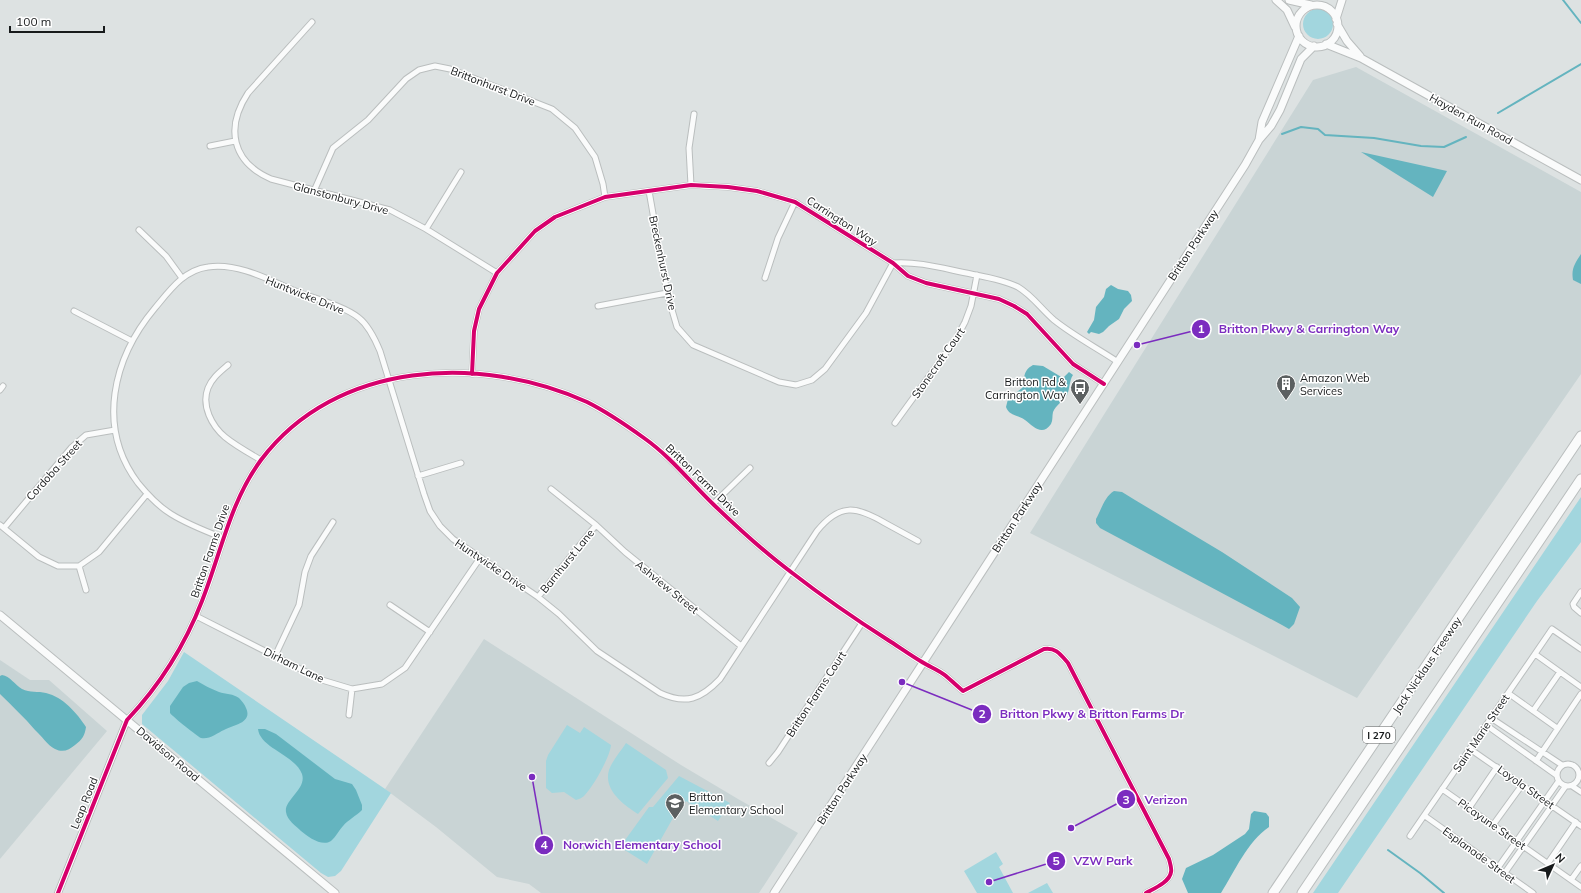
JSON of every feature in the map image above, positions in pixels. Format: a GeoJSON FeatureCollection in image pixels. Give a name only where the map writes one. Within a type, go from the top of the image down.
{"type":"FeatureCollection","features":[{"type":"Feature","properties":{"kind":"highway","name":"Jack Nicklaus Freeway"},"geometry":{"type":"LineString","coordinates":[[1273,893],[1581,436]]}},
{"type":"Feature","properties":{"kind":"highway","name":"I 270"},"geometry":{"type":"LineString","coordinates":[[1302,893],[1581,479]]}},
{"type":"Feature","properties":{"kind":"main road"},"geometry":{"type":"LineString","coordinates":[[1276,0],[1287,10],[1302,41],[1314,46],[1326,44],[1335,36],[1342,0]]}},
{"type":"Feature","properties":{"kind":"main road"},"geometry":{"type":"LineString","coordinates":[[1289,0],[1329,9],[1337,22]]}},
{"type":"Feature","properties":{"kind":"main road"},"geometry":{"type":"LineString","coordinates":[[1297,32],[1296,23],[1301,12],[1325,0]]}},
{"type":"Feature","properties":{"kind":"main road","name":"Hayden Run Road"},"geometry":{"type":"LineString","coordinates":[[1337,22],[1347,41],[1361,58]]}},
{"type":"Feature","properties":{"kind":"main road","name":"Britton Parkway"},"geometry":{"type":"LineString","coordinates":[[1259,140],[1262,122],[1297,32]]}},
{"type":"Feature","properties":{"kind":"main road","name":"Hayden Run Road"},"geometry":{"type":"LineString","coordinates":[[1326,44],[1361,58],[1581,180]]}},
{"type":"Feature","properties":{"kind":"main road","name":"Britton Parkway"},"geometry":{"type":"LineString","coordinates":[[774,893],[1104,384],[1245,165],[1259,140],[1271,126],[1280,110],[1301,59],[1314,46]]}},
{"type":"Feature","properties":{"kind":"main road","name":"Davidson Road"},"geometry":{"type":"LineString","coordinates":[[0,614],[332,892]]}},
{"type":"Feature","properties":{"kind":"street"},"geometry":{"type":"LineString","coordinates":[[210,146],[235,141],[234,124],[240,104],[248,93],[312,22]]}},
{"type":"Feature","properties":{"kind":"street","name":"Brittonhurst Drive"},"geometry":{"type":"LineString","coordinates":[[314,191],[333,148],[368,120],[406,79],[419,70],[434,66],[450,69],[552,109],[575,128],[595,157],[603,184],[605,197]]}},
{"type":"Feature","properties":{"kind":"street"},"geometry":{"type":"LineString","coordinates":[[691,185],[689,148],[694,114]]}},
{"type":"Feature","properties":{"kind":"street","name":"Glanstonbury Drive"},"geometry":{"type":"LineString","coordinates":[[235,141],[244,159],[260,174],[271,179],[314,191],[390,210],[426,229],[496,273]]}},
{"type":"Feature","properties":{"kind":"street"},"geometry":{"type":"LineString","coordinates":[[426,229],[462,172]]}},
{"type":"Feature","properties":{"kind":"street","name":"Carrington Way"},"geometry":{"type":"LineString","coordinates":[[472,374],[474,331],[478,310],[496,273],[535,232],[555,217],[605,197],[691,185],[728,187],[757,191],[795,202],[893,263],[908,276],[926,283],[999,299],[1027,314],[1073,364],[1104,384]]}},
{"type":"Feature","properties":{"kind":"street","name":"Breckenhurst Drive"},"geometry":{"type":"LineString","coordinates":[[649,191],[667,293],[677,327],[693,345],[779,382],[796,385],[812,380],[825,369],[866,314],[893,263]]}},
{"type":"Feature","properties":{"kind":"street"},"geometry":{"type":"LineString","coordinates":[[765,278],[778,238],[795,202]]}},
{"type":"Feature","properties":{"kind":"street"},"geometry":{"type":"LineString","coordinates":[[139,230],[166,256],[182,278]]}},
{"type":"Feature","properties":{"kind":"street"},"geometry":{"type":"LineString","coordinates":[[893,263],[905,262],[977,275],[1017,287],[1031,296],[1062,326],[1118,362]]}},
{"type":"Feature","properties":{"kind":"street","name":"Huntwicke Drive"},"geometry":{"type":"LineString","coordinates":[[223,538],[170,514],[147,494],[133,476],[120,453],[115,430],[114,394],[118,376],[132,341],[148,315],[170,289],[194,270],[225,265],[243,270],[346,311],[359,318],[370,330],[380,351],[418,476],[430,510],[440,526],[454,539],[560,614],[597,651],[660,693],[671,698],[682,700],[693,699],[704,695],[720,679],[790,572],[825,522],[832,516],[842,511],[852,509],[863,511],[918,541]]}},
{"type":"Feature","properties":{"kind":"street","name":"Stonecroft Court"},"geometry":{"type":"LineString","coordinates":[[895,423],[956,339],[965,322],[974,293],[977,275]]}},
{"type":"Feature","properties":{"kind":"street"},"geometry":{"type":"LineString","coordinates":[[598,306],[667,293]]}},
{"type":"Feature","properties":{"kind":"street"},"geometry":{"type":"LineString","coordinates":[[74,311],[132,341]]}},
{"type":"Feature","properties":{"kind":"street"},"geometry":{"type":"LineString","coordinates":[[228,365],[216,375],[207,389],[206,407],[212,424],[225,437],[261,460]]}},
{"type":"Feature","properties":{"kind":"street","name":"Britton Farms Drive"},"geometry":{"type":"LineString","coordinates":[[127,720],[144,702],[162,678],[180,648],[196,616],[239,496],[261,460],[280,439],[304,418],[325,404],[356,389],[389,379],[451,372],[505,378],[544,386],[593,406],[648,440],[682,471],[713,504],[790,572],[862,623],[944,675],[963,691],[1044,649],[1050,648],[1060,653],[1068,663],[1169,859],[1171,873],[1169,877],[1146,893]]}},
{"type":"Feature","properties":{"kind":"street","name":"Cordoba Street"},"geometry":{"type":"LineString","coordinates":[[2,526],[71,448],[86,436],[115,430]]}},
{"type":"Feature","properties":{"kind":"street"},"geometry":{"type":"LineString","coordinates":[[418,476],[461,463]]}},
{"type":"Feature","properties":{"kind":"street"},"geometry":{"type":"LineString","coordinates":[[713,504],[750,468]]}},
{"type":"Feature","properties":{"kind":"street","name":"Ashview Street"},"geometry":{"type":"LineString","coordinates":[[551,489],[596,524],[625,552],[741,646]]}},
{"type":"Feature","properties":{"kind":"street"},"geometry":{"type":"LineString","coordinates":[[2,526],[38,557],[58,566],[80,566],[99,552],[147,494]]}},
{"type":"Feature","properties":{"kind":"street"},"geometry":{"type":"LineString","coordinates":[[275,656],[299,605],[305,572],[311,556],[333,522]]}},
{"type":"Feature","properties":{"kind":"street","name":"Barnhurst Lane"},"geometry":{"type":"LineString","coordinates":[[538,597],[596,524]]}},
{"type":"Feature","properties":{"kind":"street","name":"Dirham Lane"},"geometry":{"type":"LineString","coordinates":[[196,616],[322,680],[352,689],[382,684],[405,668],[480,558]]}},
{"type":"Feature","properties":{"kind":"street"},"geometry":{"type":"LineString","coordinates":[[80,566],[86,590]]}},
{"type":"Feature","properties":{"kind":"street"},"geometry":{"type":"LineString","coordinates":[[1581,592],[1573,604],[1574,607],[1581,613]]}},
{"type":"Feature","properties":{"kind":"street"},"geometry":{"type":"LineString","coordinates":[[390,605],[430,632]]}},
{"type":"Feature","properties":{"kind":"street","name":"Britton Farms Court"},"geometry":{"type":"LineString","coordinates":[[769,763],[778,752],[862,623]]}},
{"type":"Feature","properties":{"kind":"street","name":"Saint Marie Street"},"geometry":{"type":"LineString","coordinates":[[1410,836],[1552,629],[1581,649]]}},
{"type":"Feature","properties":{"kind":"street"},"geometry":{"type":"LineString","coordinates":[[1535,654],[1581,686]]}},
{"type":"Feature","properties":{"kind":"street"},"geometry":{"type":"LineString","coordinates":[[1533,711],[1560,672]]}},
{"type":"Feature","properties":{"kind":"street"},"geometry":{"type":"LineString","coordinates":[[349,715],[352,689]]}},
{"type":"Feature","properties":{"kind":"street"},"geometry":{"type":"LineString","coordinates":[[1508,694],[1557,728]]}},
{"type":"Feature","properties":{"kind":"street"},"geometry":{"type":"LineString","coordinates":[[1536,760],[1581,694]]}},
{"type":"Feature","properties":{"kind":"street"},"geometry":{"type":"LineString","coordinates":[[1491,718],[1562,766]]}},
{"type":"Feature","properties":{"kind":"street","name":"Leap Road"},"geometry":{"type":"LineString","coordinates":[[58,893],[127,720]]}},
{"type":"Feature","properties":{"kind":"street"},"geometry":{"type":"LineString","coordinates":[[1486,725],[1556,775],[1558,782],[1564,787],[1572,786],[1580,779],[1579,772],[1573,765],[1570,764],[1559,768],[1556,775]]}},
{"type":"Feature","properties":{"kind":"street","name":"Loyola Street"},"geometry":{"type":"LineString","coordinates":[[1470,749],[1579,824]]}},
{"type":"Feature","properties":{"kind":"street"},"geometry":{"type":"LineString","coordinates":[[1469,808],[1497,767]]}},
{"type":"Feature","properties":{"kind":"street"},"geometry":{"type":"LineString","coordinates":[[1498,869],[1558,782]]}},
{"type":"Feature","properties":{"kind":"street"},"geometry":{"type":"LineString","coordinates":[[1493,825],[1522,785]]}},
{"type":"Feature","properties":{"kind":"street"},"geometry":{"type":"LineString","coordinates":[[1572,786],[1581,792]]}},
{"type":"Feature","properties":{"kind":"street"},"geometry":{"type":"LineString","coordinates":[[1504,874],[1564,787]]}},
{"type":"Feature","properties":{"kind":"street","name":"Picayune Street"},"geometry":{"type":"LineString","coordinates":[[1442,790],[1581,887]]}},
{"type":"Feature","properties":{"kind":"street","name":"Esplanade Street"},"geometry":{"type":"LineString","coordinates":[[1425,816],[1532,893]]}},
{"type":"Feature","properties":{"kind":"street"},"geometry":{"type":"LineString","coordinates":[[1548,863],[1579,824]]}},
{"type":"Feature","properties":{"kind":"street"},"geometry":{"type":"LineString","coordinates":[[1571,880],[1581,866]]}},
{"type":"Feature","properties":{"kind":"shaded area"},"geometry":{"type":"Polygon","coordinates":[[[1318,9],[1329,13],[1333,24],[1329,35],[1318,39],[1307,35],[1303,24],[1307,13],[1318,9]]]}},
{"type":"Feature","properties":{"kind":"shaded area"},"geometry":{"type":"Polygon","coordinates":[[[1356,67],[1581,192],[1581,374],[1357,698],[1030,533],[1313,80],[1356,67]]]}},
{"type":"Feature","properties":{"kind":"shaded area"},"geometry":{"type":"Polygon","coordinates":[[[1361,152],[1447,171],[1433,197],[1361,152]]]}},
{"type":"Feature","properties":{"kind":"shaded area"},"geometry":{"type":"Polygon","coordinates":[[[1581,254],[1581,284],[1573,280],[1573,273],[1574,266],[1581,254]]]}},
{"type":"Feature","properties":{"kind":"shaded area"},"geometry":{"type":"Polygon","coordinates":[[[1111,285],[1118,289],[1128,291],[1131,295],[1132,301],[1124,309],[1119,319],[1103,332],[1099,334],[1091,332],[1089,334],[1087,332],[1094,320],[1096,307],[1104,297],[1106,289],[1111,285]]]}},
{"type":"Feature","properties":{"kind":"shaded area"},"geometry":{"type":"Polygon","coordinates":[[[1033,365],[1043,366],[1063,378],[1069,372],[1073,375],[1067,395],[1054,410],[1051,424],[1044,430],[1038,429],[1022,418],[1011,414],[1006,407],[1008,399],[1022,388],[1024,375],[1029,367],[1033,365]]]}},
{"type":"Feature","properties":{"kind":"shaded area"},"geometry":{"type":"Polygon","coordinates":[[[1114,491],[1122,492],[1222,552],[1292,598],[1300,607],[1294,624],[1289,629],[1100,528],[1096,523],[1096,519],[1106,500],[1114,491]]]}},
{"type":"Feature","properties":{"kind":"shaded area"},"geometry":{"type":"Polygon","coordinates":[[[1581,497],[1581,542],[1537,601],[1338,893],[1313,893],[1581,497]]]}},
{"type":"Feature","properties":{"kind":"shaded area"},"geometry":{"type":"Polygon","coordinates":[[[484,639],[681,765],[798,833],[759,893],[541,893],[529,884],[497,877],[436,827],[385,789],[484,639]]]}},
{"type":"Feature","properties":{"kind":"shaded area"},"geometry":{"type":"Polygon","coordinates":[[[184,652],[391,793],[341,871],[335,876],[328,877],[321,873],[142,724],[142,715],[168,681],[184,652]]]}},
{"type":"Feature","properties":{"kind":"shaded area"},"geometry":{"type":"Polygon","coordinates":[[[0,660],[30,680],[49,680],[107,731],[0,859],[0,660]]]}},
{"type":"Feature","properties":{"kind":"shaded area"},"geometry":{"type":"Polygon","coordinates":[[[2,675],[8,677],[22,689],[46,693],[64,702],[74,711],[86,727],[84,735],[81,739],[68,750],[61,751],[49,745],[0,694],[0,676],[2,675]]]}},
{"type":"Feature","properties":{"kind":"shaded area"},"geometry":{"type":"Polygon","coordinates":[[[197,681],[216,691],[239,698],[245,706],[247,717],[241,723],[213,736],[207,738],[199,737],[170,713],[170,706],[183,687],[189,683],[197,681]]]}},
{"type":"Feature","properties":{"kind":"shaded area"},"geometry":{"type":"Polygon","coordinates":[[[567,725],[580,733],[584,727],[611,745],[608,757],[588,792],[576,800],[564,792],[552,793],[546,788],[546,761],[548,755],[567,725]]]}},
{"type":"Feature","properties":{"kind":"shaded area"},"geometry":{"type":"Polygon","coordinates":[[[258,729],[265,729],[276,734],[335,779],[352,784],[356,790],[362,805],[362,810],[345,824],[331,841],[324,843],[311,838],[301,831],[288,818],[286,808],[301,785],[303,779],[302,774],[298,767],[271,747],[260,736],[258,729]]]}},
{"type":"Feature","properties":{"kind":"shaded area"},"geometry":{"type":"Polygon","coordinates":[[[626,743],[666,770],[668,778],[638,814],[616,796],[609,784],[608,777],[610,767],[626,743]]]}},
{"type":"Feature","properties":{"kind":"shaded area"},"geometry":{"type":"Polygon","coordinates":[[[679,776],[730,803],[718,821],[686,801],[673,818],[647,864],[620,847],[649,807],[653,807],[679,776]]]}},
{"type":"Feature","properties":{"kind":"shaded area"},"geometry":{"type":"Polygon","coordinates":[[[1254,811],[1266,813],[1269,817],[1269,827],[1261,833],[1242,857],[1221,893],[1188,893],[1182,879],[1186,868],[1213,855],[1245,834],[1249,829],[1251,814],[1254,811]]]}},
{"type":"Feature","properties":{"kind":"shaded area"},"geometry":{"type":"Polygon","coordinates":[[[996,852],[1003,864],[999,867],[1013,893],[977,893],[964,871],[996,852]]]}},
{"type":"Feature","properties":{"kind":"shaded area"},"geometry":{"type":"Polygon","coordinates":[[[1047,883],[1053,893],[1028,893],[1047,883]]]}},
{"type":"Feature","properties":{"kind":"waterway"},"geometry":{"type":"LineString","coordinates":[[1563,0],[1581,23]]}},
{"type":"Feature","properties":{"kind":"waterway"},"geometry":{"type":"LineString","coordinates":[[1498,113],[1581,64]]}},
{"type":"Feature","properties":{"kind":"waterway"},"geometry":{"type":"LineString","coordinates":[[1282,134],[1301,127],[1318,129],[1325,135],[1374,138],[1421,146],[1444,147],[1466,137]]}},
{"type":"Feature","properties":{"kind":"waterway"},"geometry":{"type":"LineString","coordinates":[[1388,850],[1420,873],[1444,893]]}},
{"type":"Feature","properties":{"kind":"cycle path"},"geometry":{"type":"LineString","coordinates":[[472,374],[474,331],[479,309],[497,273],[535,231],[555,217],[605,197],[691,185],[728,187],[757,191],[795,202],[893,263],[908,276],[926,283],[999,299],[1014,306],[1027,314],[1073,364],[1104,384]]}},
{"type":"Feature","properties":{"kind":"cycle path"},"geometry":{"type":"LineString","coordinates":[[58,893],[127,720],[161,679],[180,649],[202,601],[227,528],[241,493],[261,460],[292,427],[329,402],[369,385],[412,376],[457,373],[502,377],[546,387],[587,402],[609,414],[654,445],[723,514],[751,540],[781,564],[863,624],[943,674],[963,691],[1044,649],[1052,649],[1058,652],[1068,663],[1169,859],[1171,872],[1168,879],[1161,885],[1146,893]]}},
{"type":"Feature","properties":{"kind":"place","name":"Britton Pkwy & Carrington Way"},"geometry":{"type":"Point","coordinates":[1137,345]}},
{"type":"Feature","properties":{"kind":"place","name":"Amazon Web Services"},"geometry":{"type":"Point","coordinates":[1286,401]}},
{"type":"Feature","properties":{"kind":"place","name":"Britton Rd & Carrington Way"},"geometry":{"type":"Point","coordinates":[1080,405]}},
{"type":"Feature","properties":{"kind":"place","name":"Britton Pkwy & Britton Farms Dr"},"geometry":{"type":"Point","coordinates":[902,682]}},
{"type":"Feature","properties":{"kind":"place","name":"Norwich Elementary School"},"geometry":{"type":"Point","coordinates":[532,777]}},
{"type":"Feature","properties":{"kind":"place","name":"Britton Elementary School"},"geometry":{"type":"Point","coordinates":[675,820]}},
{"type":"Feature","properties":{"kind":"place","name":"Verizon"},"geometry":{"type":"Point","coordinates":[1071,828]}},
{"type":"Feature","properties":{"kind":"place","name":"VZW Park"},"geometry":{"type":"Point","coordinates":[989,882]}}]}
